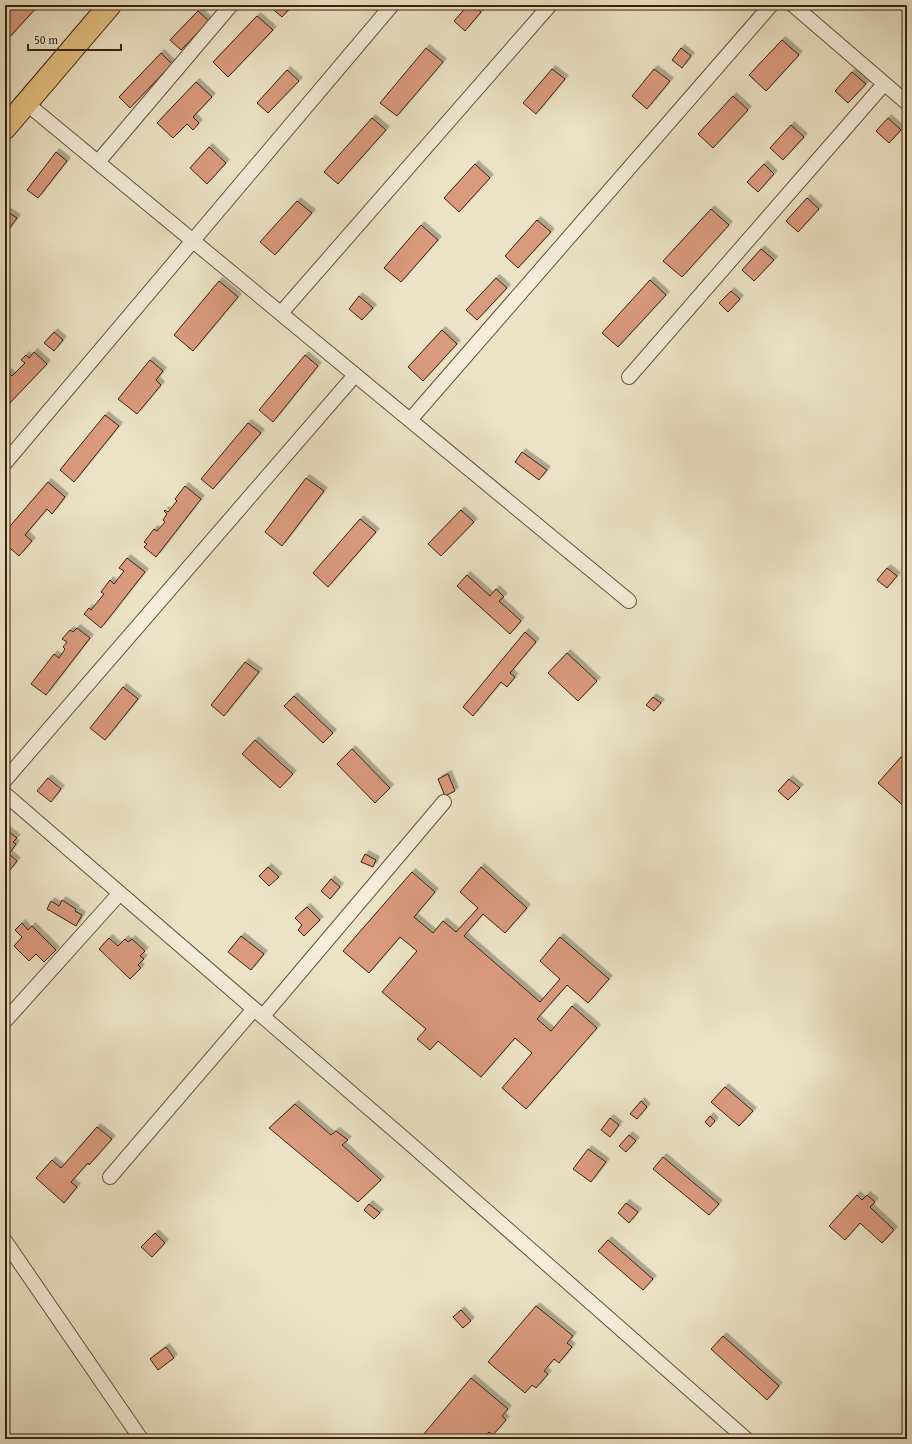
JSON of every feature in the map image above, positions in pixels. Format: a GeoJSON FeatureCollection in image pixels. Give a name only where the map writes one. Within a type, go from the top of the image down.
{"type":"FeatureCollection","features":[{"type":"Feature","properties":{"kind":"highway"},"geometry":{"type":"LineString","coordinates":[[5,128],[110,5]]}},
{"type":"Feature","properties":{"kind":"street"},"geometry":{"type":"LineString","coordinates":[[98,162],[231,5]]}},
{"type":"Feature","properties":{"kind":"street"},"geometry":{"type":"LineString","coordinates":[[5,463],[392,5]]}},
{"type":"Feature","properties":{"kind":"street"},"geometry":{"type":"LineString","coordinates":[[280,313],[550,5]]}},
{"type":"Feature","properties":{"kind":"street"},"geometry":{"type":"LineString","coordinates":[[410,420],[771,5]]}},
{"type":"Feature","properties":{"kind":"street"},"geometry":{"type":"LineString","coordinates":[[793,5],[907,103]]}},
{"type":"Feature","properties":{"kind":"street"},"geometry":{"type":"LineString","coordinates":[[629,377],[884,84]]}},
{"type":"Feature","properties":{"kind":"street"},"geometry":{"type":"LineString","coordinates":[[26,103],[628,601]]}},
{"type":"Feature","properties":{"kind":"street"},"geometry":{"type":"LineString","coordinates":[[5,780],[355,375]]}},
{"type":"Feature","properties":{"kind":"street"},"geometry":{"type":"LineString","coordinates":[[5,794],[407,1141],[746,1439]]}},
{"type":"Feature","properties":{"kind":"street"},"geometry":{"type":"LineString","coordinates":[[110,1176],[258,1013],[444,802]]}},
{"type":"Feature","properties":{"kind":"street"},"geometry":{"type":"LineString","coordinates":[[5,1021],[120,893]]}},
{"type":"Feature","properties":{"kind":"street"},"geometry":{"type":"LineString","coordinates":[[5,1241],[141,1439]]}},
{"type":"Feature","properties":{"kind":"building"},"geometry":{"type":"Polygon","coordinates":[[[14,5],[39,5],[5,42],[5,15],[14,5]]]}},
{"type":"Feature","properties":{"kind":"building"},"geometry":{"type":"Polygon","coordinates":[[[268,5],[293,5],[282,17],[268,5]]]}},
{"type":"Feature","properties":{"kind":"building"},"geometry":{"type":"Polygon","coordinates":[[[468,5],[473,5],[481,12],[465,31],[454,21],[468,5]]]}},
{"type":"Feature","properties":{"kind":"building"},"geometry":{"type":"Polygon","coordinates":[[[198,11],[209,21],[181,50],[170,40],[198,11]]]}},
{"type":"Feature","properties":{"kind":"building"},"geometry":{"type":"Polygon","coordinates":[[[257,16],[273,30],[228,77],[213,62],[257,16]]]}},
{"type":"Feature","properties":{"kind":"building"},"geometry":{"type":"Polygon","coordinates":[[[782,40],[799,55],[766,91],[749,75],[782,40]]]}},
{"type":"Feature","properties":{"kind":"building"},"geometry":{"type":"Polygon","coordinates":[[[426,48],[443,62],[397,116],[380,103],[426,48]]]}},
{"type":"Feature","properties":{"kind":"building"},"geometry":{"type":"Polygon","coordinates":[[[681,48],[691,56],[682,68],[672,60],[681,48]]]}},
{"type":"Feature","properties":{"kind":"building"},"geometry":{"type":"Polygon","coordinates":[[[161,53],[172,64],[130,108],[119,97],[161,53]]]}},
{"type":"Feature","properties":{"kind":"building"},"geometry":{"type":"Polygon","coordinates":[[[552,69],[565,79],[536,114],[523,103],[552,69]]]}},
{"type":"Feature","properties":{"kind":"building"},"geometry":{"type":"Polygon","coordinates":[[[654,69],[670,81],[647,109],[632,96],[654,69]]]}},
{"type":"Feature","properties":{"kind":"building"},"geometry":{"type":"Polygon","coordinates":[[[287,70],[299,81],[268,113],[257,103],[287,70]]]}},
{"type":"Feature","properties":{"kind":"building"},"geometry":{"type":"Polygon","coordinates":[[[852,72],[866,84],[848,103],[835,91],[852,72]]]}},
{"type":"Feature","properties":{"kind":"building"},"geometry":{"type":"Polygon","coordinates":[[[196,82],[212,97],[193,117],[199,123],[193,130],[187,124],[173,138],[157,123],[196,82]]]}},
{"type":"Feature","properties":{"kind":"building"},"geometry":{"type":"Polygon","coordinates":[[[733,96],[748,110],[713,148],[698,134],[733,96]]]}},
{"type":"Feature","properties":{"kind":"building"},"geometry":{"type":"Polygon","coordinates":[[[372,118],[386,130],[338,184],[324,172],[372,118]]]}},
{"type":"Feature","properties":{"kind":"building"},"geometry":{"type":"Polygon","coordinates":[[[888,118],[901,130],[889,143],[876,131],[888,118]]]}},
{"type":"Feature","properties":{"kind":"building"},"geometry":{"type":"Polygon","coordinates":[[[791,125],[804,137],[783,160],[770,148],[791,125]]]}},
{"type":"Feature","properties":{"kind":"building"},"geometry":{"type":"Polygon","coordinates":[[[209,147],[226,163],[207,184],[190,168],[209,147]]]}},
{"type":"Feature","properties":{"kind":"building"},"geometry":{"type":"Polygon","coordinates":[[[56,152],[67,161],[38,198],[27,190],[56,152]]]}},
{"type":"Feature","properties":{"kind":"building"},"geometry":{"type":"Polygon","coordinates":[[[475,164],[490,178],[459,212],[444,198],[475,164]]]}},
{"type":"Feature","properties":{"kind":"building"},"geometry":{"type":"Polygon","coordinates":[[[764,164],[774,174],[758,192],[747,182],[764,164]]]}},
{"type":"Feature","properties":{"kind":"building"},"geometry":{"type":"Polygon","coordinates":[[[807,198],[819,209],[798,232],[786,221],[807,198]]]}},
{"type":"Feature","properties":{"kind":"building"},"geometry":{"type":"Polygon","coordinates":[[[297,201],[312,213],[275,255],[260,242],[297,201]]]}},
{"type":"Feature","properties":{"kind":"building"},"geometry":{"type":"Polygon","coordinates":[[[711,209],[729,225],[682,277],[663,261],[711,209]]]}},
{"type":"Feature","properties":{"kind":"building"},"geometry":{"type":"Polygon","coordinates":[[[6,211],[17,218],[5,234],[5,213],[6,211]]]}},
{"type":"Feature","properties":{"kind":"building"},"geometry":{"type":"Polygon","coordinates":[[[537,220],[551,232],[518,268],[505,256],[537,220]]]}},
{"type":"Feature","properties":{"kind":"building"},"geometry":{"type":"Polygon","coordinates":[[[421,225],[438,240],[401,282],[384,268],[421,225]]]}},
{"type":"Feature","properties":{"kind":"building"},"geometry":{"type":"Polygon","coordinates":[[[761,249],[774,260],[754,281],[742,270],[761,249]]]}},
{"type":"Feature","properties":{"kind":"building"},"geometry":{"type":"Polygon","coordinates":[[[496,278],[507,288],[477,320],[466,310],[496,278]]]}},
{"type":"Feature","properties":{"kind":"building"},"geometry":{"type":"Polygon","coordinates":[[[650,280],[666,295],[618,347],[602,333],[650,280]]]}},
{"type":"Feature","properties":{"kind":"building"},"geometry":{"type":"Polygon","coordinates":[[[219,281],[238,297],[193,351],[174,335],[219,281]]]}},
{"type":"Feature","properties":{"kind":"building"},"geometry":{"type":"Polygon","coordinates":[[[731,291],[740,299],[728,312],[719,303],[731,291]]]}},
{"type":"Feature","properties":{"kind":"building"},"geometry":{"type":"Polygon","coordinates":[[[359,296],[373,308],[362,320],[349,309],[359,296]]]}},
{"type":"Feature","properties":{"kind":"building"},"geometry":{"type":"Polygon","coordinates":[[[442,330],[457,344],[423,381],[408,367],[442,330]]]}},
{"type":"Feature","properties":{"kind":"building"},"geometry":{"type":"Polygon","coordinates":[[[54,332],[63,340],[54,351],[44,343],[54,332]]]}},
{"type":"Feature","properties":{"kind":"building"},"geometry":{"type":"Polygon","coordinates":[[[34,352],[47,364],[5,408],[5,387],[7,385],[5,383],[5,375],[8,372],[12,376],[25,363],[21,360],[26,355],[29,358],[34,352]]]}},
{"type":"Feature","properties":{"kind":"building"},"geometry":{"type":"Polygon","coordinates":[[[305,355],[318,366],[273,422],[259,410],[305,355]]]}},
{"type":"Feature","properties":{"kind":"building"},"geometry":{"type":"Polygon","coordinates":[[[150,360],[163,371],[156,380],[161,385],[137,414],[118,399],[150,360]]]}},
{"type":"Feature","properties":{"kind":"building"},"geometry":{"type":"Polygon","coordinates":[[[105,415],[119,426],[74,482],[60,470],[105,415]]]}},
{"type":"Feature","properties":{"kind":"building"},"geometry":{"type":"Polygon","coordinates":[[[248,423],[261,433],[213,489],[201,479],[248,423]]]}},
{"type":"Feature","properties":{"kind":"building"},"geometry":{"type":"Polygon","coordinates":[[[522,452],[547,470],[539,480],[515,462],[522,452]]]}},
{"type":"Feature","properties":{"kind":"building"},"geometry":{"type":"Polygon","coordinates":[[[306,478],[324,491],[282,546],[265,532],[306,478]]]}},
{"type":"Feature","properties":{"kind":"building"},"geometry":{"type":"Polygon","coordinates":[[[48,482],[65,497],[52,514],[47,509],[25,535],[32,541],[19,556],[5,544],[5,532],[48,482]]]}},
{"type":"Feature","properties":{"kind":"building"},"geometry":{"type":"Polygon","coordinates":[[[185,486],[201,499],[156,557],[144,547],[147,544],[144,542],[154,529],[157,531],[165,522],[163,520],[167,514],[164,511],[165,510],[168,512],[177,501],[175,499],[185,486]]]}},
{"type":"Feature","properties":{"kind":"building"},"geometry":{"type":"Polygon","coordinates":[[[461,510],[474,522],[441,556],[428,544],[461,510]]]}},
{"type":"Feature","properties":{"kind":"building"},"geometry":{"type":"Polygon","coordinates":[[[360,519],[376,532],[328,587],[313,573],[360,519]]]}},
{"type":"Feature","properties":{"kind":"building"},"geometry":{"type":"Polygon","coordinates":[[[127,558],[145,572],[101,628],[84,614],[89,608],[91,610],[104,594],[101,592],[110,580],[114,584],[124,571],[119,568],[127,558]]]}},
{"type":"Feature","properties":{"kind":"building"},"geometry":{"type":"Polygon","coordinates":[[[887,568],[897,576],[887,588],[877,580],[887,568]]]}},
{"type":"Feature","properties":{"kind":"building"},"geometry":{"type":"Polygon","coordinates":[[[467,575],[490,596],[496,589],[504,597],[499,601],[521,621],[510,634],[457,586],[467,575]]]}},
{"type":"Feature","properties":{"kind":"building"},"geometry":{"type":"Polygon","coordinates":[[[77,628],[90,638],[46,695],[31,684],[54,654],[59,658],[65,649],[63,647],[67,642],[62,639],[70,630],[73,632],[77,628]]]}},
{"type":"Feature","properties":{"kind":"building"},"geometry":{"type":"Polygon","coordinates":[[[525,632],[536,642],[510,673],[515,677],[507,687],[501,682],[473,716],[463,707],[525,632]]]}},
{"type":"Feature","properties":{"kind":"building"},"geometry":{"type":"Polygon","coordinates":[[[567,653],[597,681],[578,701],[548,673],[567,653]]]}},
{"type":"Feature","properties":{"kind":"building"},"geometry":{"type":"Polygon","coordinates":[[[245,662],[259,672],[224,716],[211,705],[245,662]]]}},
{"type":"Feature","properties":{"kind":"building"},"geometry":{"type":"Polygon","coordinates":[[[123,687],[138,699],[105,740],[90,728],[123,687]]]}},
{"type":"Feature","properties":{"kind":"building"},"geometry":{"type":"Polygon","coordinates":[[[294,696],[333,733],[323,743],[284,706],[294,696]]]}},
{"type":"Feature","properties":{"kind":"building"},"geometry":{"type":"Polygon","coordinates":[[[653,697],[661,703],[654,711],[646,705],[653,697]]]}},
{"type":"Feature","properties":{"kind":"building"},"geometry":{"type":"Polygon","coordinates":[[[255,740],[293,774],[280,788],[242,754],[255,740]]]}},
{"type":"Feature","properties":{"kind":"building"},"geometry":{"type":"Polygon","coordinates":[[[352,749],[390,788],[375,803],[337,764],[352,749]]]}},
{"type":"Feature","properties":{"kind":"building"},"geometry":{"type":"Polygon","coordinates":[[[901,757],[907,763],[907,809],[878,783],[901,757]]]}},
{"type":"Feature","properties":{"kind":"building"},"geometry":{"type":"Polygon","coordinates":[[[448,774],[455,791],[445,796],[438,779],[448,774]]]}},
{"type":"Feature","properties":{"kind":"building"},"geometry":{"type":"Polygon","coordinates":[[[48,778],[61,789],[51,802],[37,791],[48,778]]]}},
{"type":"Feature","properties":{"kind":"building"},"geometry":{"type":"Polygon","coordinates":[[[789,779],[800,788],[788,800],[778,791],[789,779]]]}},
{"type":"Feature","properties":{"kind":"building"},"geometry":{"type":"Polygon","coordinates":[[[5,829],[17,838],[13,842],[16,844],[9,854],[17,861],[10,870],[5,866],[5,829]]]}},
{"type":"Feature","properties":{"kind":"building"},"geometry":{"type":"Polygon","coordinates":[[[365,854],[376,860],[373,867],[361,862],[365,854]]]}},
{"type":"Feature","properties":{"kind":"building"},"geometry":{"type":"Polygon","coordinates":[[[268,867],[279,877],[269,886],[259,876],[268,867]]]}},
{"type":"Feature","properties":{"kind":"building"},"geometry":{"type":"Polygon","coordinates":[[[481,867],[527,908],[505,933],[483,914],[464,936],[540,1002],[560,979],[540,961],[560,937],[609,979],[588,1003],[567,985],[537,1019],[551,1031],[572,1006],[597,1028],[526,1109],[502,1088],[532,1053],[515,1038],[481,1077],[438,1041],[430,1050],[417,1039],[426,1029],[382,992],[417,951],[400,937],[369,973],[343,951],[412,872],[435,892],[414,917],[433,933],[443,921],[456,932],[478,908],[460,892],[481,867]]]}},
{"type":"Feature","properties":{"kind":"building"},"geometry":{"type":"Polygon","coordinates":[[[331,879],[340,887],[330,899],[321,891],[331,879]]]}},
{"type":"Feature","properties":{"kind":"building"},"geometry":{"type":"Polygon","coordinates":[[[62,900],[82,915],[76,926],[47,909],[51,901],[59,906],[62,900]]]}},
{"type":"Feature","properties":{"kind":"building"},"geometry":{"type":"Polygon","coordinates":[[[307,907],[320,920],[304,936],[298,930],[302,925],[295,918],[307,907]]]}},
{"type":"Feature","properties":{"kind":"building"},"geometry":{"type":"Polygon","coordinates":[[[22,923],[28,930],[32,926],[56,950],[44,962],[36,954],[29,961],[14,946],[22,937],[15,930],[22,923]]]}},
{"type":"Feature","properties":{"kind":"building"},"geometry":{"type":"Polygon","coordinates":[[[241,936],[264,954],[251,970],[228,952],[241,936]]]}},
{"type":"Feature","properties":{"kind":"building"},"geometry":{"type":"Polygon","coordinates":[[[109,938],[118,946],[125,939],[128,942],[132,939],[145,951],[140,956],[144,959],[138,965],[141,968],[130,979],[99,949],[109,938]]]}},
{"type":"Feature","properties":{"kind":"building"},"geometry":{"type":"Polygon","coordinates":[[[725,1087],[753,1111],[739,1126],[711,1102],[725,1087]]]}},
{"type":"Feature","properties":{"kind":"building"},"geometry":{"type":"Polygon","coordinates":[[[641,1101],[647,1107],[637,1119],[630,1114],[641,1101]]]}},
{"type":"Feature","properties":{"kind":"building"},"geometry":{"type":"Polygon","coordinates":[[[295,1104],[331,1135],[336,1131],[348,1140],[342,1145],[381,1180],[358,1202],[269,1128],[295,1104]]]}},
{"type":"Feature","properties":{"kind":"building"},"geometry":{"type":"Polygon","coordinates":[[[710,1116],[715,1121],[710,1127],[705,1122],[710,1116]]]}},
{"type":"Feature","properties":{"kind":"building"},"geometry":{"type":"Polygon","coordinates":[[[610,1118],[619,1125],[610,1137],[601,1130],[610,1118]]]}},
{"type":"Feature","properties":{"kind":"building"},"geometry":{"type":"Polygon","coordinates":[[[97,1127],[112,1139],[89,1165],[88,1163],[71,1182],[77,1187],[64,1203],[36,1178],[52,1160],[61,1168],[97,1127]]]}},
{"type":"Feature","properties":{"kind":"building"},"geometry":{"type":"Polygon","coordinates":[[[629,1135],[636,1141],[626,1152],[619,1146],[629,1135]]]}},
{"type":"Feature","properties":{"kind":"building"},"geometry":{"type":"Polygon","coordinates":[[[588,1149],[606,1162],[591,1182],[573,1169],[588,1149]]]}},
{"type":"Feature","properties":{"kind":"building"},"geometry":{"type":"Polygon","coordinates":[[[663,1157],[719,1204],[709,1215],[653,1169],[663,1157]]]}},
{"type":"Feature","properties":{"kind":"building"},"geometry":{"type":"Polygon","coordinates":[[[857,1195],[862,1200],[867,1195],[875,1202],[870,1207],[894,1230],[882,1243],[860,1223],[845,1240],[829,1226],[857,1195]]]}},
{"type":"Feature","properties":{"kind":"building"},"geometry":{"type":"Polygon","coordinates":[[[626,1203],[638,1212],[629,1223],[618,1213],[626,1203]]]}},
{"type":"Feature","properties":{"kind":"building"},"geometry":{"type":"Polygon","coordinates":[[[369,1204],[380,1213],[374,1219],[364,1210],[369,1204]]]}},
{"type":"Feature","properties":{"kind":"building"},"geometry":{"type":"Polygon","coordinates":[[[155,1233],[165,1243],[152,1257],[141,1247],[155,1233]]]}},
{"type":"Feature","properties":{"kind":"building"},"geometry":{"type":"Polygon","coordinates":[[[608,1240],[653,1279],[643,1290],[598,1251],[608,1240]]]}},
{"type":"Feature","properties":{"kind":"building"},"geometry":{"type":"Polygon","coordinates":[[[536,1306],[573,1336],[567,1343],[572,1347],[559,1363],[554,1359],[544,1371],[548,1374],[536,1388],[532,1385],[525,1393],[488,1362],[536,1306]]]}},
{"type":"Feature","properties":{"kind":"building"},"geometry":{"type":"Polygon","coordinates":[[[461,1310],[471,1321],[463,1328],[453,1317],[461,1310]]]}},
{"type":"Feature","properties":{"kind":"building"},"geometry":{"type":"Polygon","coordinates":[[[723,1336],[779,1386],[767,1400],[711,1349],[723,1336]]]}},
{"type":"Feature","properties":{"kind":"building"},"geometry":{"type":"Polygon","coordinates":[[[166,1347],[174,1358],[158,1370],[150,1359],[166,1347]]]}},
{"type":"Feature","properties":{"kind":"building"},"geometry":{"type":"Polygon","coordinates":[[[471,1378],[508,1409],[502,1416],[506,1420],[493,1435],[489,1432],[483,1439],[427,1439],[423,1435],[471,1378]]]}}]}
